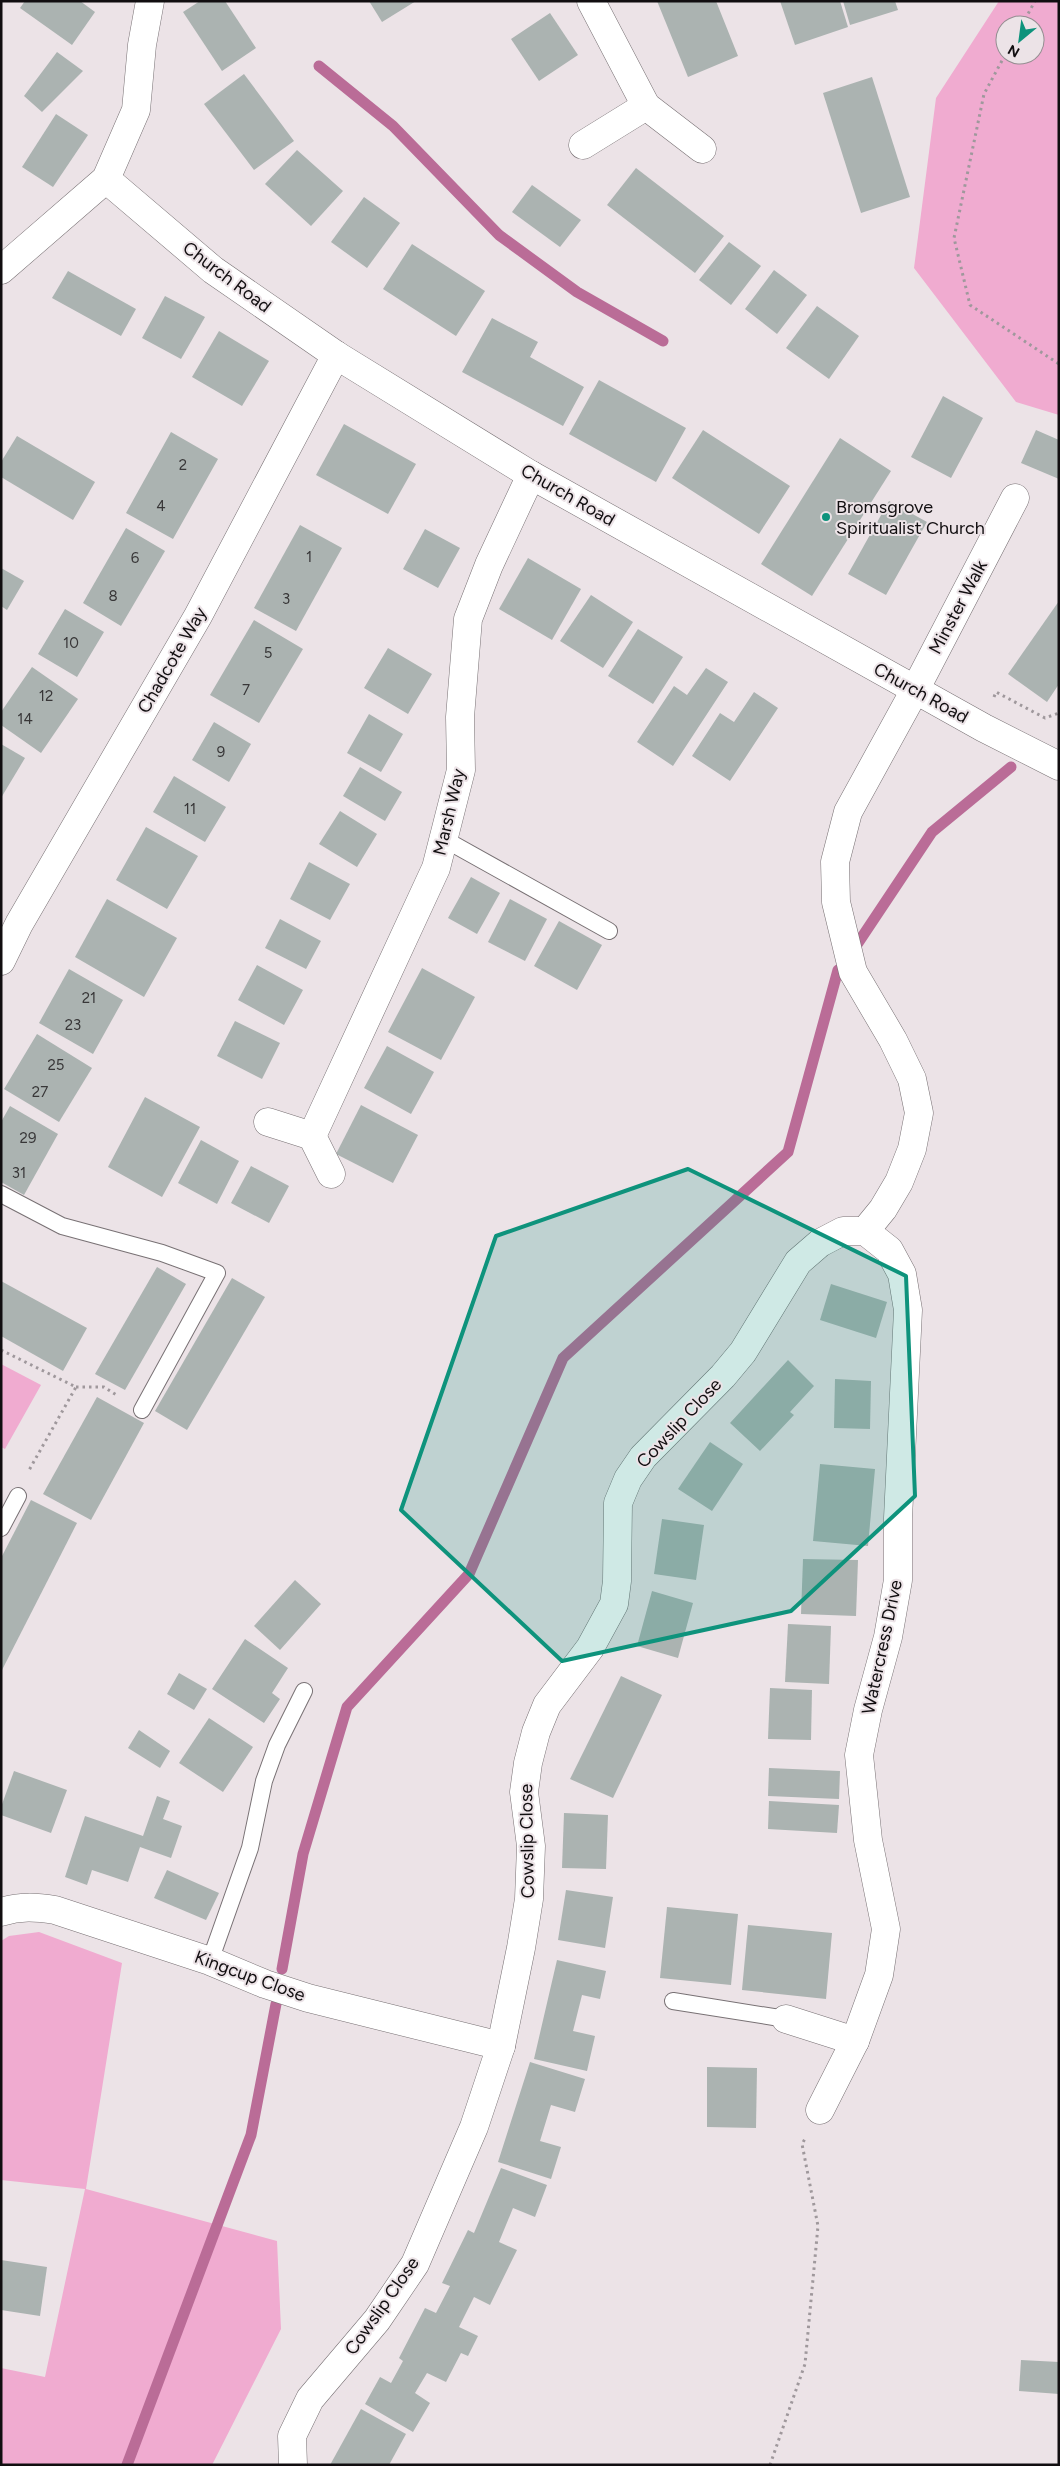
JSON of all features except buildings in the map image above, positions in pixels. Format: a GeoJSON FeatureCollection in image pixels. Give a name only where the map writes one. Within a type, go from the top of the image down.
{"type":"FeatureCollection","features":[{"type":"Feature","properties":{"kind":"street"},"geometry":{"type":"LineString","coordinates":[[1,270],[106,179],[136,110],[142,45],[150,1]]}},
{"type":"Feature","properties":{"kind":"street"},"geometry":{"type":"LineString","coordinates":[[591,1],[646,106],[702,149]]}},
{"type":"Feature","properties":{"kind":"street"},"geometry":{"type":"LineString","coordinates":[[583,145],[646,106]]}},
{"type":"Feature","properties":{"kind":"street","name":"Church Road"},"geometry":{"type":"LineString","coordinates":[[106,179],[213,270],[336,355],[531,475],[914,690],[1059,766]]}},
{"type":"Feature","properties":{"kind":"street","name":"Chadcote Way"},"geometry":{"type":"LineString","coordinates":[[1,961],[19,924],[198,616],[336,355]]}},
{"type":"Feature","properties":{"kind":"street","name":"Marsh Way"},"geometry":{"type":"LineString","coordinates":[[312,1136],[436,868],[461,770],[460,717],[468,619],[489,565],[531,475]]}},
{"type":"Feature","properties":{"kind":"street","name":"Minster Walk"},"geometry":{"type":"LineString","coordinates":[[865,1231],[884,1209],[898,1182],[912,1149],[919,1113],[912,1079],[893,1040],[853,972],[836,902],[835,862],[848,812],[1015,498]]}},
{"type":"Feature","properties":{"kind":"street"},"geometry":{"type":"LineString","coordinates":[[268,1122],[312,1136],[332,1174]]}},
{"type":"Feature","properties":{"kind":"street","name":"Cowslip Close"},"geometry":{"type":"LineString","coordinates":[[293,2465],[292,2436],[310,2399],[377,2320],[415,2264],[474,2127],[501,2046],[529,1899],[531,1846],[524,1792],[528,1763],[536,1732],[547,1705],[590,1648],[614,1604],[617,1582],[618,1504],[628,1479],[649,1450],[723,1376],[743,1352],[798,1262],[820,1242],[843,1231],[865,1231]]}},
{"type":"Feature","properties":{"kind":"street","name":"Watercress Drive"},"geometry":{"type":"LineString","coordinates":[[820,2110],[855,2041],[879,1975],[886,1929],[868,1840],[859,1755],[868,1710],[888,1637],[898,1580],[898,1518],[908,1310],[902,1274],[889,1250],[865,1231]]}},
{"type":"Feature","properties":{"kind":"street","name":"Kingcup Close"},"geometry":{"type":"LineString","coordinates":[[1,1912],[34,1906],[55,1910],[210,1961],[265,1984],[308,1998],[501,2046]]}},
{"type":"Feature","properties":{"kind":"street"},"geometry":{"type":"LineString","coordinates":[[786,2019],[855,2041]]}},
{"type":"Feature","properties":{"kind":"lane"},"geometry":{"type":"LineString","coordinates":[[444,839],[609,932]]}},
{"type":"Feature","properties":{"kind":"lane"},"geometry":{"type":"LineString","coordinates":[[1,1194],[62,1226],[162,1252],[217,1273],[142,1410]]}},
{"type":"Feature","properties":{"kind":"lane"},"geometry":{"type":"LineString","coordinates":[[1,1528],[18,1496]]}},
{"type":"Feature","properties":{"kind":"lane"},"geometry":{"type":"LineString","coordinates":[[210,1961],[250,1848],[264,1781],[277,1745],[304,1691]]}},
{"type":"Feature","properties":{"kind":"lane"},"geometry":{"type":"LineString","coordinates":[[673,2001],[786,2019]]}},
{"type":"Feature","properties":{"kind":"path"},"geometry":{"type":"LineString","coordinates":[[1027,15],[1035,1]]}},
{"type":"Feature","properties":{"kind":"path"},"geometry":{"type":"LineString","coordinates":[[1000,65],[984,94],[954,238],[970,305],[1059,364]]}},
{"type":"Feature","properties":{"kind":"path"},"geometry":{"type":"LineString","coordinates":[[1,1350],[76,1387],[104,1387],[142,1410]]}},
{"type":"Feature","properties":{"kind":"path"},"geometry":{"type":"LineString","coordinates":[[28,1472],[76,1387]]}},
{"type":"Feature","properties":{"kind":"path"},"geometry":{"type":"LineString","coordinates":[[770,2465],[805,2364],[818,2226],[802,2144],[820,2110]]}},
{"type":"Feature","properties":{"kind":"highlighted area"},"geometry":{"type":"Polygon","coordinates":[[[688,1169],[906,1276],[915,1496],[791,1611],[562,1661],[401,1510],[496,1236],[688,1169]]]}},
{"type":"Feature","properties":{"kind":"shaded area"},"geometry":{"type":"Polygon","coordinates":[[[999,1],[1059,1],[1059,415],[1016,402],[914,268],[936,98],[999,1]]]}},
{"type":"Feature","properties":{"kind":"shaded area"},"geometry":{"type":"Polygon","coordinates":[[[1,1364],[41,1385],[5,1449],[1,1447],[1,1364]]]}},
{"type":"Feature","properties":{"kind":"shaded area"},"geometry":{"type":"Polygon","coordinates":[[[39,1932],[122,1963],[86,2189],[277,2241],[281,2329],[212,2465],[1,2465],[1,2368],[45,2377],[85,2189],[1,2180],[1,1941],[9,1936],[39,1932]]]}},
{"type":"Feature","properties":{"kind":"waterway"},"geometry":{"type":"LineString","coordinates":[[319,66],[393,126],[499,235],[577,292],[663,341]]}},
{"type":"Feature","properties":{"kind":"waterway"},"geometry":{"type":"LineString","coordinates":[[856,946],[932,832],[1011,767]]}},
{"type":"Feature","properties":{"kind":"waterway"},"geometry":{"type":"LineString","coordinates":[[282,1969],[303,1854],[347,1707],[469,1574],[563,1358],[788,1152],[838,970]]}},
{"type":"Feature","properties":{"kind":"waterway"},"geometry":{"type":"LineString","coordinates":[[127,2465],[251,2135],[276,2004]]}},
{"type":"Feature","properties":{"kind":"place","name":"Bromsgrove Spiritualist Church"},"geometry":{"type":"Point","coordinates":[826,517]}}]}
